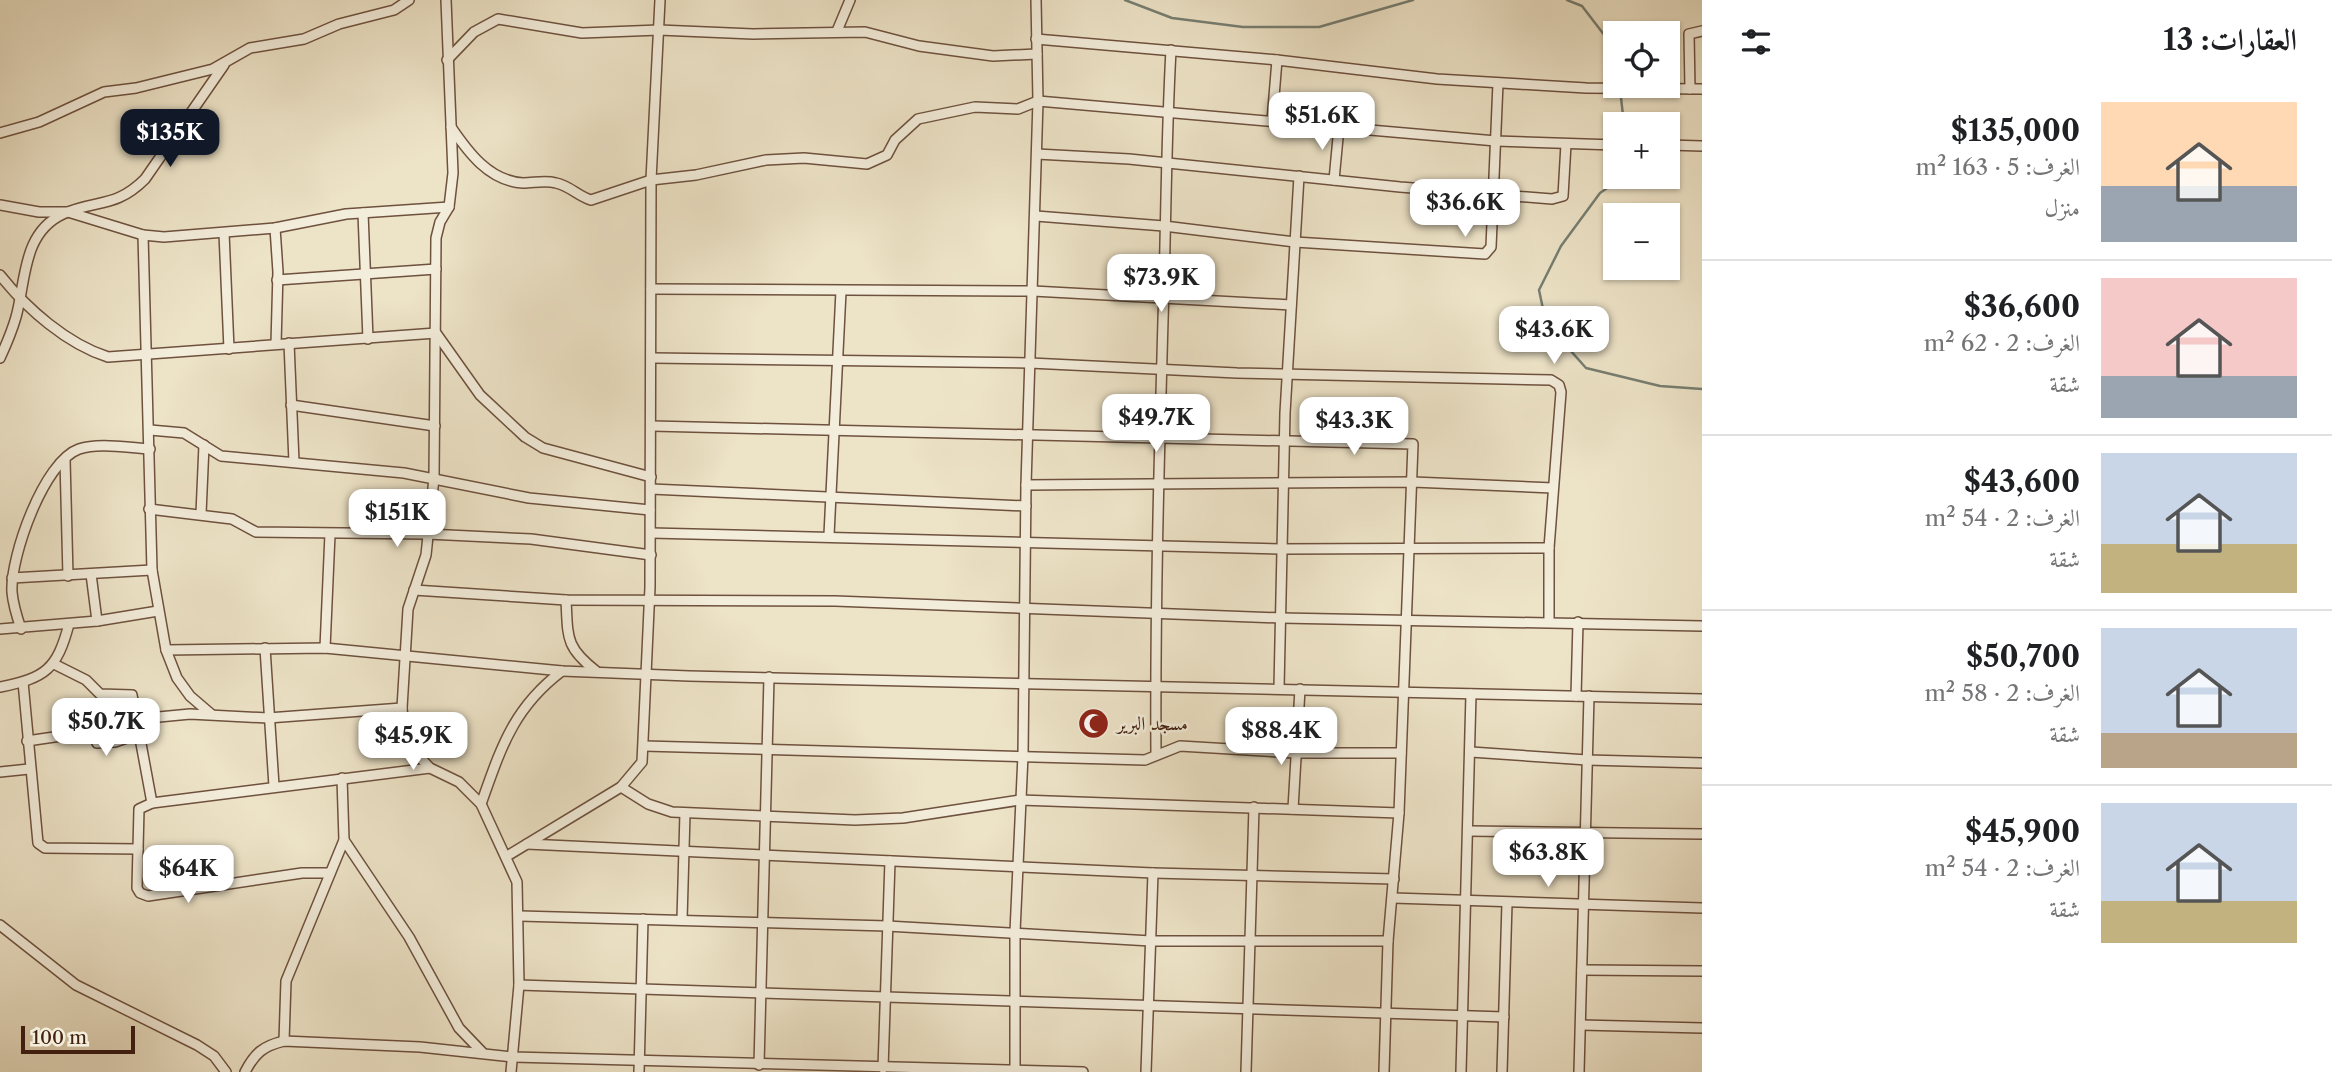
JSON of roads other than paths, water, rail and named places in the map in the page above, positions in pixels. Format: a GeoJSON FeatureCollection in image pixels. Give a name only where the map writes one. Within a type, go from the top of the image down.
{"type":"FeatureCollection","features":[{"type":"Feature","properties":{"kind":"street"},"geometry":{"type":"LineString","coordinates":[[0,133],[38,122],[104,92],[151,85],[225,64],[250,48],[304,39],[339,24],[394,10],[409,0]]}},
{"type":"Feature","properties":{"kind":"street"},"geometry":{"type":"LineString","coordinates":[[446,0],[453,173],[449,207],[440,222],[436,237],[434,478],[426,555],[408,609],[402,708],[404,730],[413,750],[430,768],[459,782],[481,804],[517,882],[520,916],[519,985],[511,1072]]}},
{"type":"Feature","properties":{"kind":"street"},"geometry":{"type":"LineString","coordinates":[[507,856],[621,788],[642,762],[645,746],[651,555],[651,180],[660,0]]}},
{"type":"Feature","properties":{"kind":"street"},"geometry":{"type":"LineString","coordinates":[[837,31],[850,0]]}},
{"type":"Feature","properties":{"kind":"street"},"geometry":{"type":"LineString","coordinates":[[1015,1071],[1015,932],[1023,755],[1026,485],[1036,216],[1036,0]]}},
{"type":"Feature","properties":{"kind":"street"},"geometry":{"type":"LineString","coordinates":[[447,60],[474,32],[498,19],[582,33],[659,30],[753,34],[864,32],[919,46],[993,56],[1037,54]]}},
{"type":"Feature","properties":{"kind":"street"},"geometry":{"type":"LineString","coordinates":[[1690,89],[1689,34],[1702,31]]}},
{"type":"Feature","properties":{"kind":"street"},"geometry":{"type":"LineString","coordinates":[[1036,39],[1277,60],[1437,79],[1702,89]]}},
{"type":"Feature","properties":{"kind":"street"},"geometry":{"type":"LineString","coordinates":[[1156,755],[1157,484],[1164,299],[1164,163],[1171,50]]}},
{"type":"Feature","properties":{"kind":"street"},"geometry":{"type":"LineString","coordinates":[[1272,121],[1277,60]]}},
{"type":"Feature","properties":{"kind":"street"},"geometry":{"type":"LineString","coordinates":[[0,205],[39,212],[68,212],[110,202],[133,191],[145,179],[225,64]]}},
{"type":"Feature","properties":{"kind":"street"},"geometry":{"type":"LineString","coordinates":[[1036,216],[1164,226],[1295,242],[1485,254],[1491,247],[1498,83]]}},
{"type":"Feature","properties":{"kind":"street"},"geometry":{"type":"LineString","coordinates":[[451,127],[481,166],[503,179],[522,183],[554,182],[591,200],[651,180],[696,175],[766,160],[804,158],[867,163],[887,155],[895,140],[918,119],[975,107],[1018,109],[1038,101],[1168,110],[1496,141],[1603,145]]}},
{"type":"Feature","properties":{"kind":"street"},"geometry":{"type":"LineString","coordinates":[[1334,180],[1339,127]]}},
{"type":"Feature","properties":{"kind":"street"},"geometry":{"type":"LineString","coordinates":[[1037,154],[1559,198],[1564,191],[1566,144]]}},
{"type":"Feature","properties":{"kind":"street"},"geometry":{"type":"LineString","coordinates":[[1680,145],[1702,146]]}},
{"type":"Feature","properties":{"kind":"street"},"geometry":{"type":"LineString","coordinates":[[1279,688],[1287,374],[1299,176]]}},
{"type":"Feature","properties":{"kind":"street"},"geometry":{"type":"LineString","coordinates":[[0,358],[19,300],[24,270],[33,243],[49,223],[68,212],[143,235],[164,237],[275,228],[363,213],[449,207]]}},
{"type":"Feature","properties":{"kind":"street"},"geometry":{"type":"LineString","coordinates":[[363,213],[368,339]]}},
{"type":"Feature","properties":{"kind":"street"},"geometry":{"type":"LineString","coordinates":[[275,228],[276,344]]}},
{"type":"Feature","properties":{"kind":"street"},"geometry":{"type":"LineString","coordinates":[[224,233],[229,349]]}},
{"type":"Feature","properties":{"kind":"street"},"geometry":{"type":"LineString","coordinates":[[143,235],[152,570],[166,650],[177,678],[190,696],[211,714]]}},
{"type":"Feature","properties":{"kind":"street"},"geometry":{"type":"LineString","coordinates":[[277,280],[436,269]]}},
{"type":"Feature","properties":{"kind":"street"},"geometry":{"type":"LineString","coordinates":[[0,275],[19,300],[91,351],[108,357],[145,357],[276,344],[436,333]]}},
{"type":"Feature","properties":{"kind":"street"},"geometry":{"type":"LineString","coordinates":[[651,289],[1033,292],[1291,305]]}},
{"type":"Feature","properties":{"kind":"street"},"geometry":{"type":"LineString","coordinates":[[829,536],[841,291]]}},
{"type":"Feature","properties":{"kind":"street"},"geometry":{"type":"LineString","coordinates":[[436,333],[480,395],[524,437],[543,448],[651,477]]}},
{"type":"Feature","properties":{"kind":"street"},"geometry":{"type":"LineString","coordinates":[[289,344],[294,462]]}},
{"type":"Feature","properties":{"kind":"street"},"geometry":{"type":"LineString","coordinates":[[653,358],[1030,363],[1287,374],[1551,380],[1559,385],[1561,392],[1549,548],[1549,622]]}},
{"type":"Feature","properties":{"kind":"street"},"geometry":{"type":"LineString","coordinates":[[291,405],[435,426]]}},
{"type":"Feature","properties":{"kind":"street"},"geometry":{"type":"LineString","coordinates":[[652,426],[834,428],[1413,444],[1399,813],[1388,941],[1384,1072]]}},
{"type":"Feature","properties":{"kind":"street"},"geometry":{"type":"LineString","coordinates":[[150,430],[184,433],[221,456],[434,478],[528,498],[650,510]]}},
{"type":"Feature","properties":{"kind":"street"},"geometry":{"type":"LineString","coordinates":[[201,514],[204,445]]}},
{"type":"Feature","properties":{"kind":"street"},"geometry":{"type":"LineString","coordinates":[[21,629],[14,607],[12,578],[32,510],[65,460],[74,452],[89,447],[150,449]]}},
{"type":"Feature","properties":{"kind":"street"},"geometry":{"type":"LineString","coordinates":[[65,460],[68,576]]}},
{"type":"Feature","properties":{"kind":"street"},"geometry":{"type":"LineString","coordinates":[[1026,485],[1413,482],[1553,488]]}},
{"type":"Feature","properties":{"kind":"street"},"geometry":{"type":"LineString","coordinates":[[650,489],[1026,506]]}},
{"type":"Feature","properties":{"kind":"street"},"geometry":{"type":"LineString","coordinates":[[149,509],[232,519],[256,532],[428,534],[531,539],[651,555]]}},
{"type":"Feature","properties":{"kind":"street"},"geometry":{"type":"LineString","coordinates":[[651,533],[1282,549],[1549,548]]}},
{"type":"Feature","properties":{"kind":"street"},"geometry":{"type":"LineString","coordinates":[[325,648],[330,534]]}},
{"type":"Feature","properties":{"kind":"street"},"geometry":{"type":"LineString","coordinates":[[12,578],[152,570]]}},
{"type":"Feature","properties":{"kind":"street"},"geometry":{"type":"LineString","coordinates":[[91,574],[97,621]]}},
{"type":"Feature","properties":{"kind":"street"},"geometry":{"type":"LineString","coordinates":[[414,590],[566,600],[835,601],[1281,618],[1702,626]]}},
{"type":"Feature","properties":{"kind":"street"},"geometry":{"type":"LineString","coordinates":[[566,600],[572,647],[576,655],[597,671]]}},
{"type":"Feature","properties":{"kind":"street"},"geometry":{"type":"LineString","coordinates":[[0,629],[97,621],[158,611]]}},
{"type":"Feature","properties":{"kind":"street"},"geometry":{"type":"LineString","coordinates":[[1576,696],[1578,622]]}},
{"type":"Feature","properties":{"kind":"street"},"geometry":{"type":"LineString","coordinates":[[0,687],[23,682],[46,672],[54,664],[69,624]]}},
{"type":"Feature","properties":{"kind":"street"},"geometry":{"type":"LineString","coordinates":[[265,648],[274,786]]}},
{"type":"Feature","properties":{"kind":"street"},"geometry":{"type":"LineString","coordinates":[[166,650],[325,648],[562,671],[1702,699]]}},
{"type":"Feature","properties":{"kind":"street"},"geometry":{"type":"LineString","coordinates":[[54,664],[86,680],[100,694],[132,695],[152,803]]}},
{"type":"Feature","properties":{"kind":"street"},"geometry":{"type":"LineString","coordinates":[[481,804],[516,718],[542,686],[562,671]]}},
{"type":"Feature","properties":{"kind":"street"},"geometry":{"type":"LineString","coordinates":[[759,1065],[769,677]]}},
{"type":"Feature","properties":{"kind":"street"},"geometry":{"type":"LineString","coordinates":[[23,682],[36,840],[41,847],[138,849]]}},
{"type":"Feature","properties":{"kind":"street"},"geometry":{"type":"LineString","coordinates":[[1293,809],[1300,690]]}},
{"type":"Feature","properties":{"kind":"street"},"geometry":{"type":"LineString","coordinates":[[1461,1072],[1471,694]]}},
{"type":"Feature","properties":{"kind":"street"},"geometry":{"type":"LineString","coordinates":[[1579,1072],[1589,696]]}},
{"type":"Feature","properties":{"kind":"street"},"geometry":{"type":"LineString","coordinates":[[138,719],[211,714],[268,718],[402,708]]}},
{"type":"Feature","properties":{"kind":"street"},"geometry":{"type":"LineString","coordinates":[[27,741],[88,732],[93,734],[97,743],[108,743],[138,734]]}},
{"type":"Feature","properties":{"kind":"street"},"geometry":{"type":"LineString","coordinates":[[645,746],[1145,760],[1180,746],[1295,753],[1401,753]]}},
{"type":"Feature","properties":{"kind":"street"},"geometry":{"type":"LineString","coordinates":[[1471,752],[1587,760],[1702,763]]}},
{"type":"Feature","properties":{"kind":"street"},"geometry":{"type":"LineString","coordinates":[[330,873],[302,873],[148,896],[140,893],[137,888],[139,809],[152,803],[430,768]]}},
{"type":"Feature","properties":{"kind":"street"},"geometry":{"type":"LineString","coordinates":[[0,772],[29,769]]}},
{"type":"Feature","properties":{"kind":"street"},"geometry":{"type":"LineString","coordinates":[[284,1041],[286,981],[344,840],[342,778]]}},
{"type":"Feature","properties":{"kind":"street"},"geometry":{"type":"LineString","coordinates":[[621,788],[648,804],[685,813],[765,816],[903,818],[1020,800],[1399,813]]}},
{"type":"Feature","properties":{"kind":"street"},"geometry":{"type":"LineString","coordinates":[[1246,1072],[1247,943],[1254,807]]}},
{"type":"Feature","properties":{"kind":"street"},"geometry":{"type":"LineString","coordinates":[[682,920],[685,813]]}},
{"type":"Feature","properties":{"kind":"street"},"geometry":{"type":"LineString","coordinates":[[1469,831],[1702,834]]}},
{"type":"Feature","properties":{"kind":"street"},"geometry":{"type":"LineString","coordinates":[[344,840],[409,937],[459,1028],[482,1052]]}},
{"type":"Feature","properties":{"kind":"street"},"geometry":{"type":"LineString","coordinates":[[525,844],[1251,877],[1394,879]]}},
{"type":"Feature","properties":{"kind":"street"},"geometry":{"type":"LineString","coordinates":[[883,1068],[890,860]]}},
{"type":"Feature","properties":{"kind":"street"},"geometry":{"type":"LineString","coordinates":[[1146,1072],[1153,873]]}},
{"type":"Feature","properties":{"kind":"street"},"geometry":{"type":"LineString","coordinates":[[1393,898],[1702,908]]}},
{"type":"Feature","properties":{"kind":"street"},"geometry":{"type":"LineString","coordinates":[[1502,1072],[1507,902]]}},
{"type":"Feature","properties":{"kind":"street"},"geometry":{"type":"LineString","coordinates":[[520,916],[887,926],[1151,941],[1388,941]]}},
{"type":"Feature","properties":{"kind":"street"},"geometry":{"type":"LineString","coordinates":[[639,1072],[643,919]]}},
{"type":"Feature","properties":{"kind":"street"},"geometry":{"type":"LineString","coordinates":[[0,925],[76,985],[197,1045],[214,1056],[226,1072]]}},
{"type":"Feature","properties":{"kind":"street"},"geometry":{"type":"LineString","coordinates":[[1582,970],[1702,971]]}},
{"type":"Feature","properties":{"kind":"street"},"geometry":{"type":"LineString","coordinates":[[519,985],[1504,1017]]}},
{"type":"Feature","properties":{"kind":"street"},"geometry":{"type":"LineString","coordinates":[[1580,1025],[1702,1028]]}},
{"type":"Feature","properties":{"kind":"street"},"geometry":{"type":"LineString","coordinates":[[245,1072],[253,1056],[265,1046],[284,1041],[482,1052],[513,1057],[1083,1072]]}},
{"type":"Feature","properties":{"kind":"waterway"},"geometry":{"type":"LineString","coordinates":[[1125,0],[1172,18],[1243,27],[1319,27],[1413,0]]}},
{"type":"Feature","properties":{"kind":"waterway"},"geometry":{"type":"LineString","coordinates":[[1567,0],[1582,6],[1603,33]]}},
{"type":"Feature","properties":{"kind":"waterway"},"geometry":{"type":"LineString","coordinates":[[1621,98],[1623,112]]}},
{"type":"Feature","properties":{"kind":"waterway"},"geometry":{"type":"LineString","coordinates":[[1606,189],[1561,246],[1539,290],[1546,323],[1586,368],[1660,386],[1702,389]]}},
{"type":"Feature","properties":{"kind":"place","name":"مسجد البرير"},"geometry":{"type":"Point","coordinates":[1094,723]}}]}
